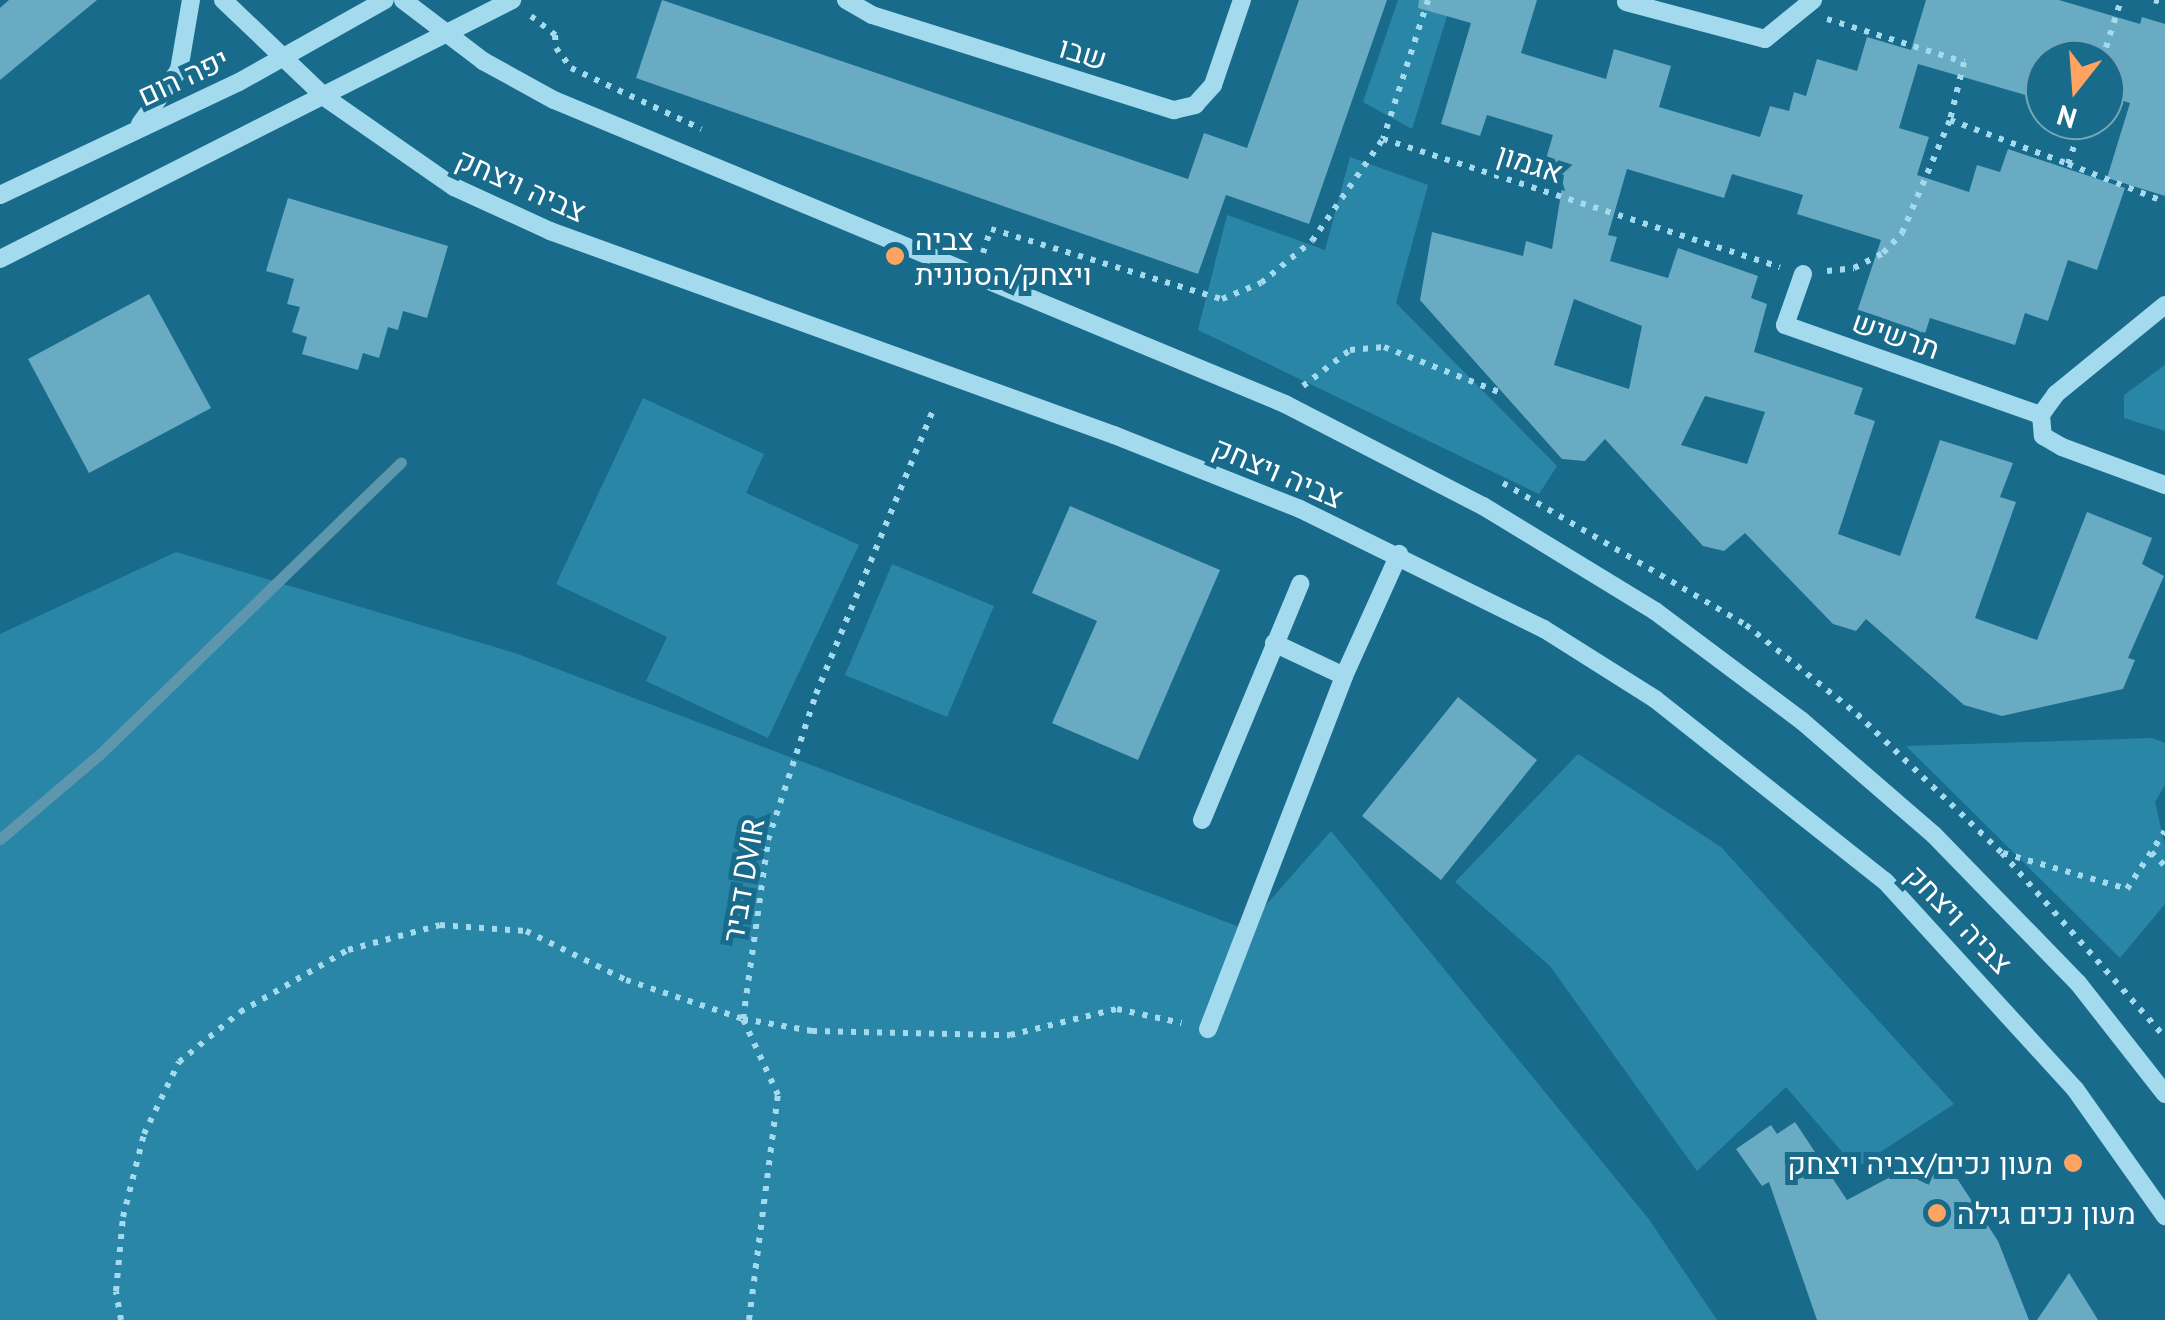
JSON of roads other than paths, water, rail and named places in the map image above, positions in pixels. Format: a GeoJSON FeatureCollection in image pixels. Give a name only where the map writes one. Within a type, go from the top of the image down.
{"type":"FeatureCollection","features":[{"type":"Feature","properties":{"kind":"street"},"geometry":{"type":"LineString","coordinates":[[134,130],[179,70],[192,0]]}},
{"type":"Feature","properties":{"kind":"street","name":"צביה ויצחק"},"geometry":{"type":"LineString","coordinates":[[222,0],[281,60],[326,98],[429,172],[550,231],[1114,434],[1399,554],[1544,629],[1655,699],[1885,881],[2075,1089],[2165,1216]]}},
{"type":"Feature","properties":{"kind":"street","name":"יפה רום"},"geometry":{"type":"LineString","coordinates":[[0,195],[281,60],[385,0]]}},
{"type":"Feature","properties":{"kind":"street","name":"צביה ויצחק"},"geometry":{"type":"LineString","coordinates":[[403,0],[448,36],[554,100],[1285,404],[1482,506],[1655,610],[1802,721],[1947,848],[2078,983],[2165,1094]]}},
{"type":"Feature","properties":{"kind":"street"},"geometry":{"type":"LineString","coordinates":[[0,260],[326,98],[512,0]]}},
{"type":"Feature","properties":{"kind":"street","name":"שבו"},"geometry":{"type":"LineString","coordinates":[[846,0],[872,15],[1174,110],[1195,105],[1212,84],[1242,0]]}},
{"type":"Feature","properties":{"kind":"street"},"geometry":{"type":"LineString","coordinates":[[1626,2],[1765,39],[1807,5]]}},
{"type":"Feature","properties":{"kind":"street","name":"תרשיש"},"geometry":{"type":"LineString","coordinates":[[1803,274],[1785,326],[2040,415]]}},
{"type":"Feature","properties":{"kind":"street"},"geometry":{"type":"LineString","coordinates":[[2165,305],[2056,394],[2040,415],[2043,436],[2062,447],[2165,485]]}},
{"type":"Feature","properties":{"kind":"street"},"geometry":{"type":"LineString","coordinates":[[1208,1029],[1344,676],[1399,554]]}},
{"type":"Feature","properties":{"kind":"street"},"geometry":{"type":"LineString","coordinates":[[1202,820],[1300,584]]}},
{"type":"Feature","properties":{"kind":"street"},"geometry":{"type":"LineString","coordinates":[[1274,642],[1344,676]]}},
{"type":"Feature","properties":{"kind":"waterway"},"geometry":{"type":"LineString","coordinates":[[0,839],[100,754],[401,462]]}},
{"type":"Feature","properties":{"kind":"place","name":"צביה ויצחק/הסנונית"},"geometry":{"type":"Point","coordinates":[895,256]}},
{"type":"Feature","properties":{"kind":"place","name":"מעון נכים/צביה ויצחק"},"geometry":{"type":"Point","coordinates":[2073,1163]}},
{"type":"Feature","properties":{"kind":"place","name":"מעון נכים גילה"},"geometry":{"type":"Point","coordinates":[1937,1213]}}]}
